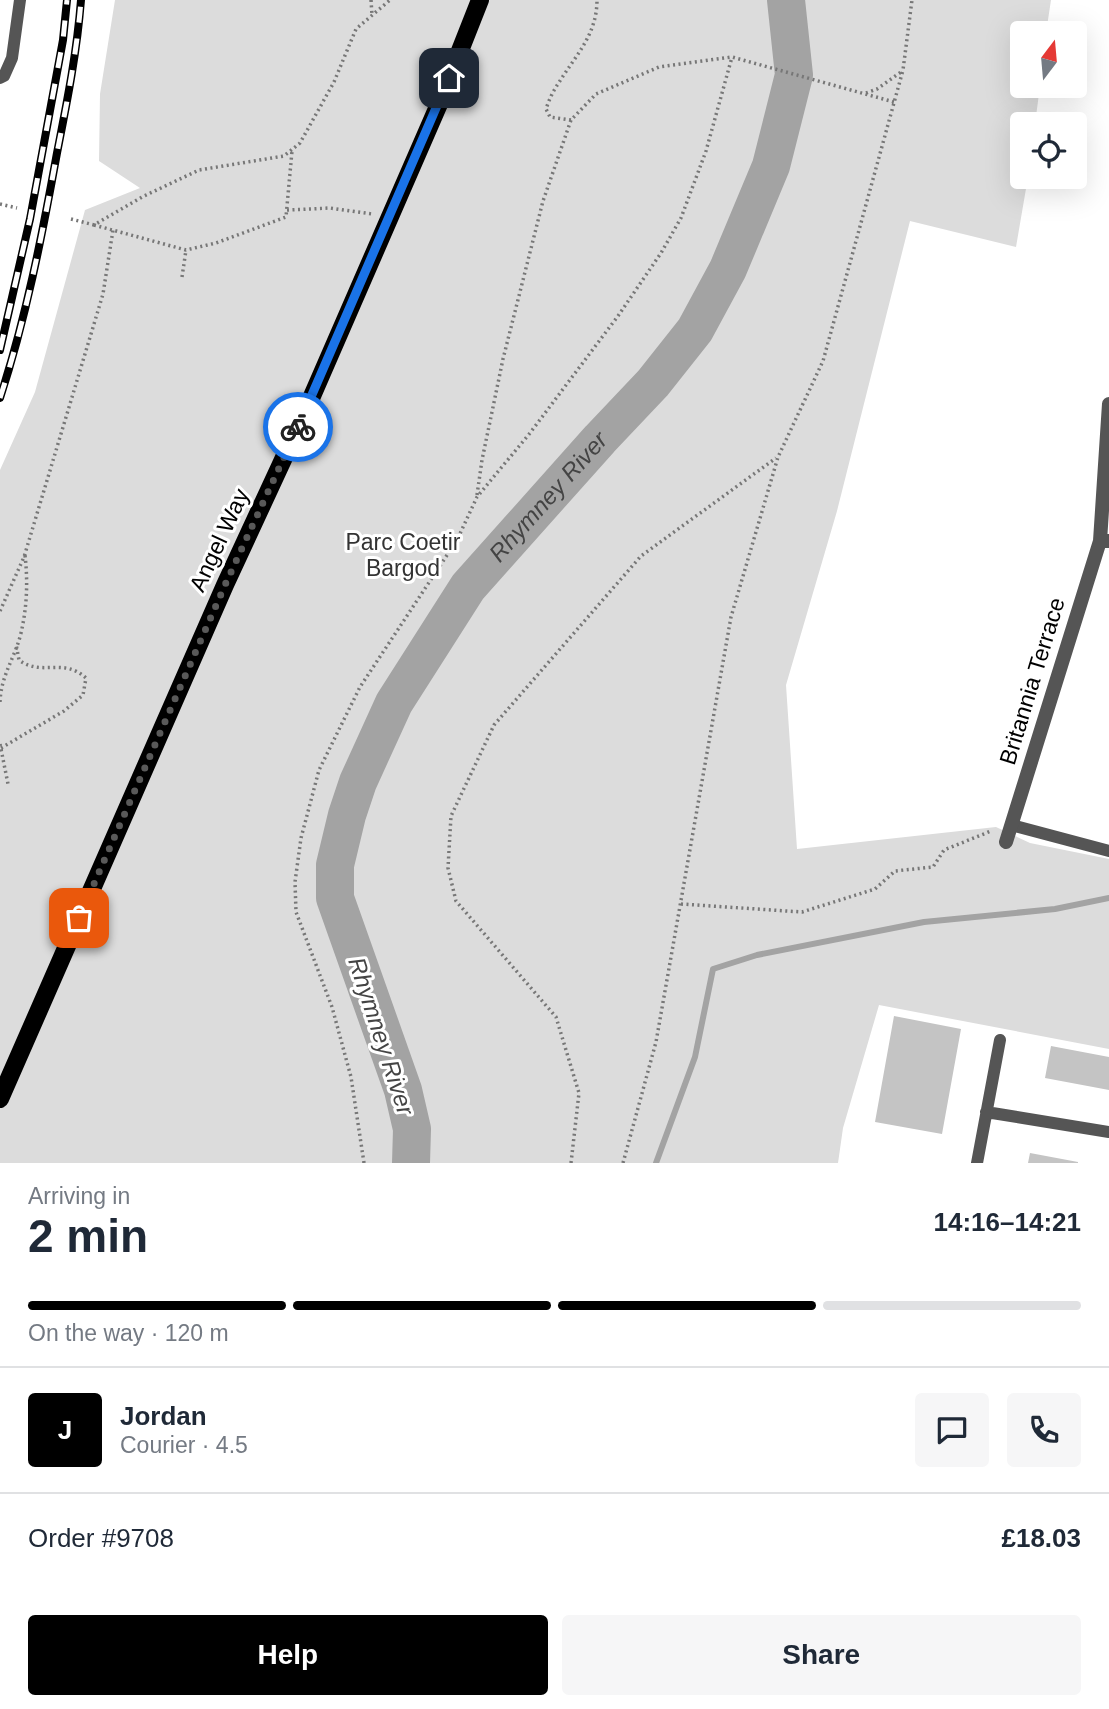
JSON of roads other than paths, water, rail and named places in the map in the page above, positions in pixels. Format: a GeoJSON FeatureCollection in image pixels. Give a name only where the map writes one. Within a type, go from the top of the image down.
{"type":"FeatureCollection","features":[{"type":"Feature","properties":{"kind":"main road","name":"Angel Way"},"geometry":{"type":"LineString","coordinates":[[0,1098],[225,585],[306,410],[439,104],[480,0]]}},
{"type":"Feature","properties":{"kind":"street","name":"Britannia Terrace"},"geometry":{"type":"LineString","coordinates":[[1006,842],[1104,541],[1108,412]]}},
{"type":"Feature","properties":{"kind":"lane"},"geometry":{"type":"LineString","coordinates":[[0,78],[4,76],[12,58],[20,0]]}},
{"type":"Feature","properties":{"kind":"lane"},"geometry":{"type":"LineString","coordinates":[[1011,825],[1109,851]]}},
{"type":"Feature","properties":{"kind":"lane"},"geometry":{"type":"LineString","coordinates":[[977,1163],[1000,1040]]}},
{"type":"Feature","properties":{"kind":"lane"},"geometry":{"type":"LineString","coordinates":[[986,1112],[1109,1132]]}},
{"type":"Feature","properties":{"kind":"waterway","name":"Rhymney River"},"geometry":{"type":"LineString","coordinates":[[411,1163],[412,1129],[403,1090],[335,898],[335,865],[347,815],[358,782],[394,703],[468,587],[653,383],[695,330],[728,269],[771,166],[794,75],[786,0]]}},
{"type":"Feature","properties":{"kind":"waterway"},"geometry":{"type":"LineString","coordinates":[[656,1163],[695,1057],[713,969],[757,955],[924,922],[1055,909],[1109,898]]}},
{"type":"Feature","properties":{"kind":"railway"},"geometry":{"type":"LineString","coordinates":[[0,350],[30,219],[63,40],[67,0]]}},
{"type":"Feature","properties":{"kind":"railway"},"geometry":{"type":"LineString","coordinates":[[0,398],[26,307],[39,246],[71,77],[81,0]]}},
{"type":"Feature","properties":{"kind":"park label","name":"Parc Coetir Bargod"},"geometry":{"type":"Point","coordinates":[403,555]}}]}
